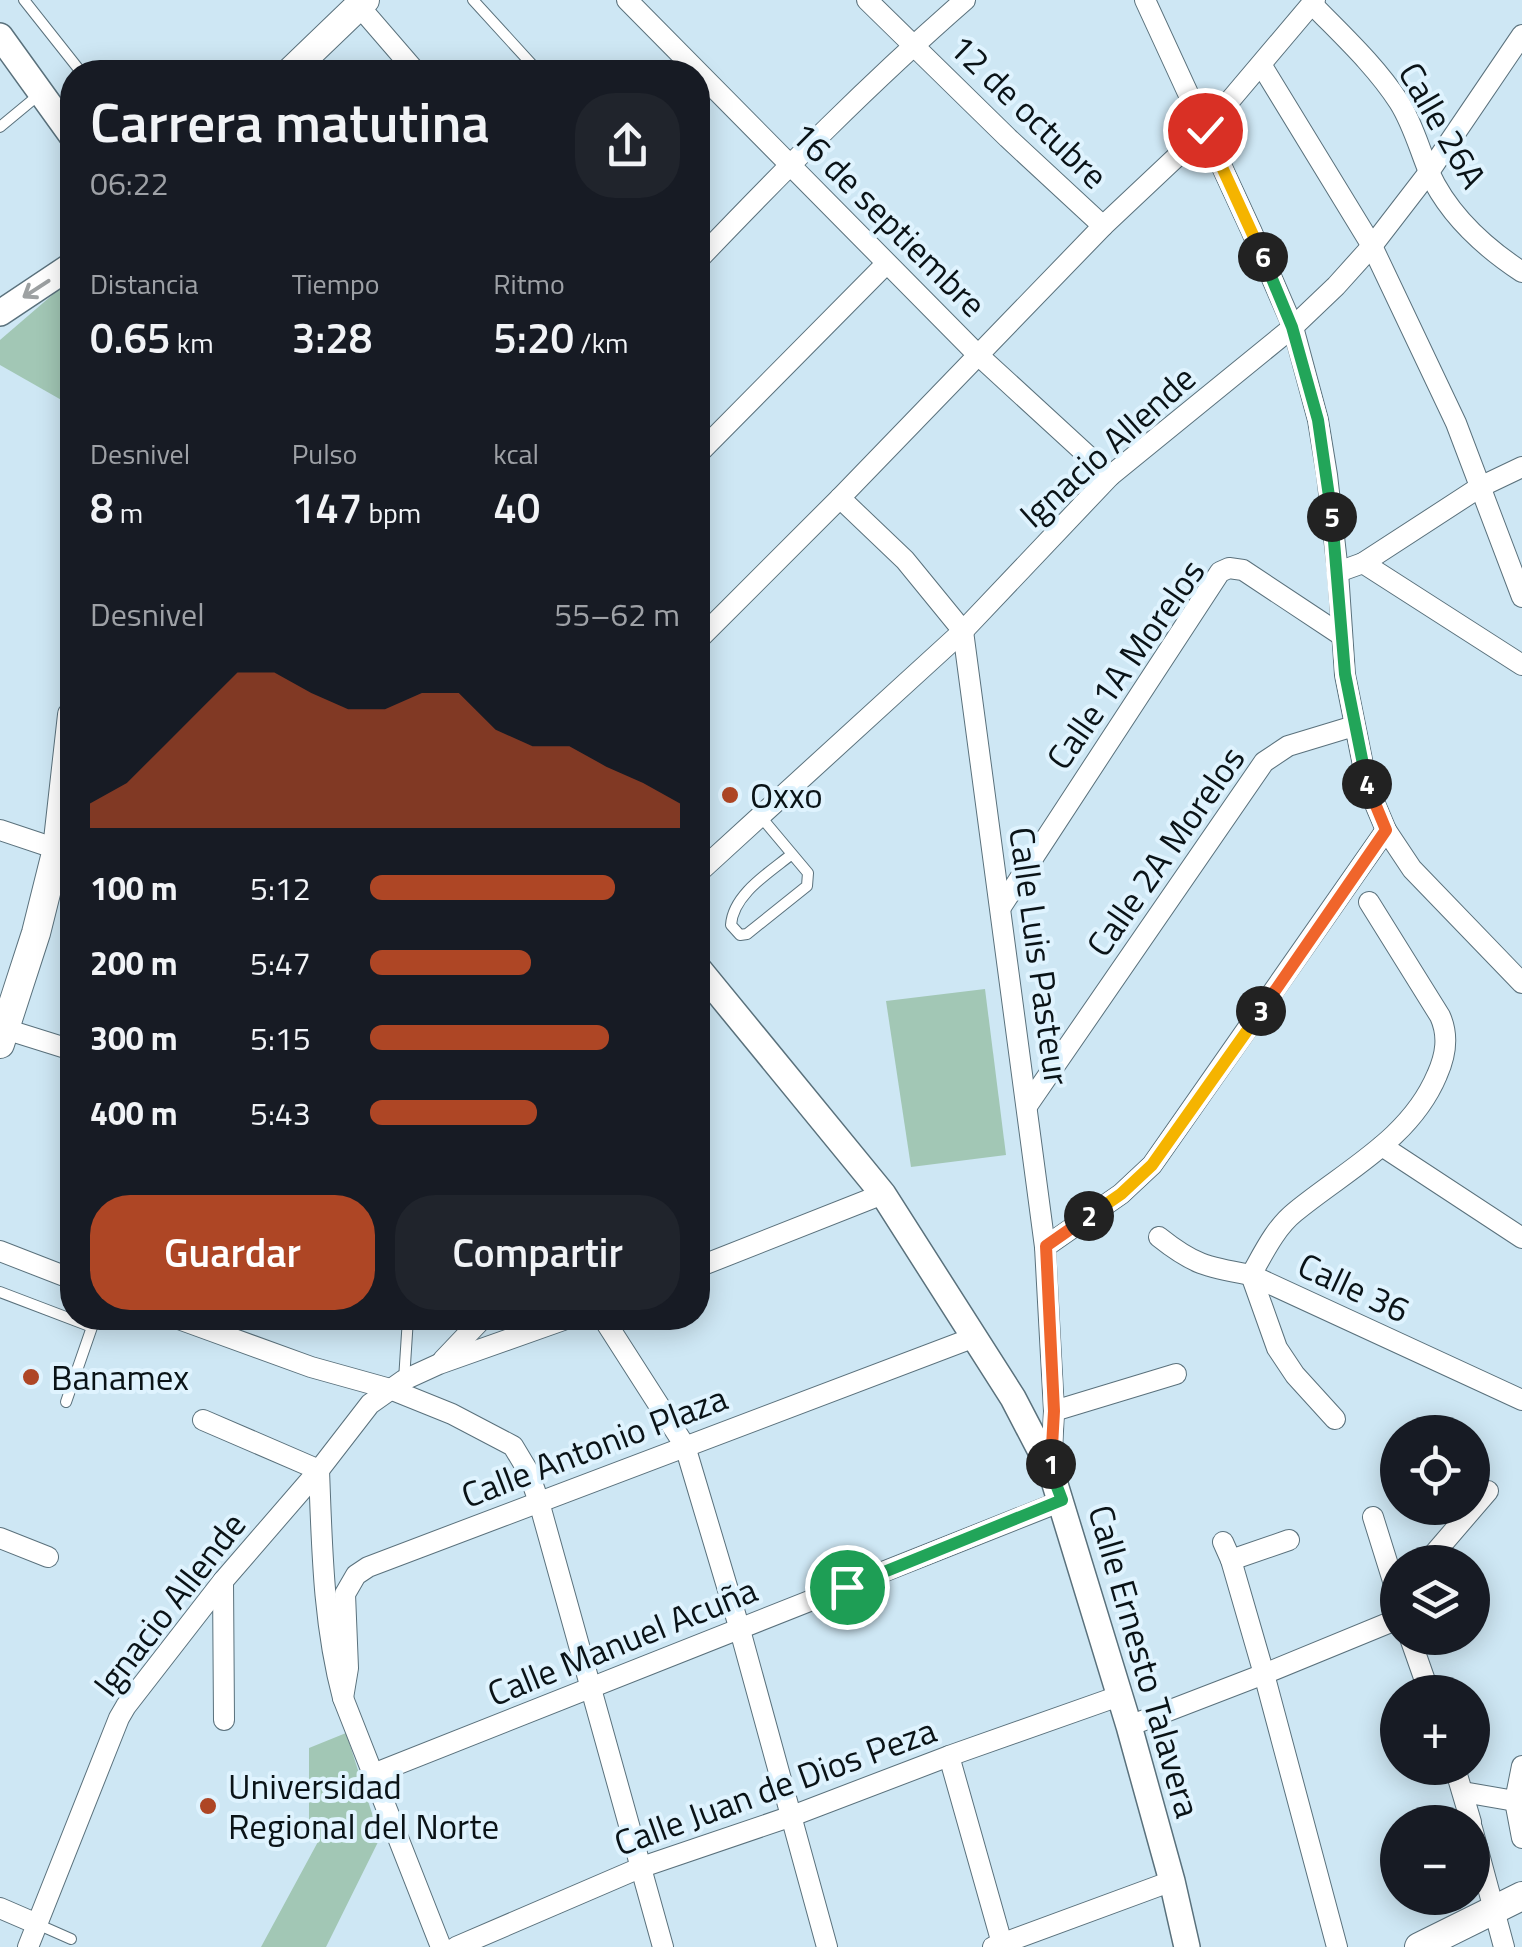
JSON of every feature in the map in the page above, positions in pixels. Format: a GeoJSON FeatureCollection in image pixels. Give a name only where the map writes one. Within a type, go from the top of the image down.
{"type":"FeatureCollection","features":[{"type":"Feature","properties":{"kind":"main road"},"geometry":{"type":"LineString","coordinates":[[303,60],[362,3]]}},
{"type":"Feature","properties":{"kind":"main road"},"geometry":{"type":"LineString","coordinates":[[2,1037],[36,933],[60,822]]}},
{"type":"Feature","properties":{"kind":"main road"},"geometry":{"type":"LineString","coordinates":[[1418,1947],[1522,1896]]}},
{"type":"Feature","properties":{"kind":"street","name":"16 de septiembre"},"geometry":{"type":"LineString","coordinates":[[627,0],[687,60]]}},
{"type":"Feature","properties":{"kind":"street","name":"12 de octubre"},"geometry":{"type":"LineString","coordinates":[[867,0],[1103,226]]}},
{"type":"Feature","properties":{"kind":"street"},"geometry":{"type":"LineString","coordinates":[[710,247],[790,164],[964,0]]}},
{"type":"Feature","properties":{"kind":"street"},"geometry":{"type":"LineString","coordinates":[[1145,0],[1252,230],[1292,327],[1318,420],[1328,475],[1341,635],[1367,785],[1386,830],[1412,870],[1522,983]]}},
{"type":"Feature","properties":{"kind":"street"},"geometry":{"type":"LineString","coordinates":[[710,628],[1103,226],[1205,130],[1314,2]]}},
{"type":"Feature","properties":{"kind":"street","name":"Calle 26A"},"geometry":{"type":"LineString","coordinates":[[1314,2],[1399,102],[1418,137],[1429,172],[1447,202],[1479,240],[1522,272]]}},
{"type":"Feature","properties":{"kind":"street"},"geometry":{"type":"LineString","coordinates":[[362,3],[407,60]]}},
{"type":"Feature","properties":{"kind":"street"},"geometry":{"type":"LineString","coordinates":[[0,36],[60,113]]}},
{"type":"Feature","properties":{"kind":"street","name":"Ignacio Allende"},"geometry":{"type":"LineString","coordinates":[[710,863],[963,631],[1110,476],[1292,327],[1336,286],[1429,172],[1521,37]]}},
{"type":"Feature","properties":{"kind":"street"},"geometry":{"type":"LineString","coordinates":[[1262,66],[1372,246],[1456,422],[1522,597]]}},
{"type":"Feature","properties":{"kind":"street","name":"16 de septiembre"},"geometry":{"type":"LineString","coordinates":[[710,84],[977,354],[1110,476]]}},
{"type":"Feature","properties":{"kind":"street"},"geometry":{"type":"LineString","coordinates":[[710,442],[886,264]]}},
{"type":"Feature","properties":{"kind":"street"},"geometry":{"type":"LineString","coordinates":[[0,313],[60,274]]}},
{"type":"Feature","properties":{"kind":"street"},"geometry":{"type":"LineString","coordinates":[[1338,572],[1362,563],[1480,487],[1522,467]]}},
{"type":"Feature","properties":{"kind":"street"},"geometry":{"type":"LineString","coordinates":[[840,498],[905,560],[963,631]]}},
{"type":"Feature","properties":{"kind":"street"},"geometry":{"type":"LineString","coordinates":[[1362,563],[1522,665]]}},
{"type":"Feature","properties":{"kind":"street","name":"Calle 1A Morelos"},"geometry":{"type":"LineString","coordinates":[[1001,906],[1220,572],[1229,568],[1243,570],[1341,635]]}},
{"type":"Feature","properties":{"kind":"street","name":"Calle Luis Pasteur"},"geometry":{"type":"LineString","coordinates":[[963,631],[1046,1246],[1054,1411],[1051,1471]]}},
{"type":"Feature","properties":{"kind":"street","name":"Calle 2A Morelos"},"geometry":{"type":"LineString","coordinates":[[1027,1106],[1264,762],[1288,746],[1354,726]]}},
{"type":"Feature","properties":{"kind":"street"},"geometry":{"type":"LineString","coordinates":[[0,830],[57,849]]}},
{"type":"Feature","properties":{"kind":"street"},"geometry":{"type":"LineString","coordinates":[[1046,1246],[1121,1194],[1152,1165],[1386,830]]}},
{"type":"Feature","properties":{"kind":"street"},"geometry":{"type":"LineString","coordinates":[[1335,1419],[1277,1348],[1251,1275],[1293,1213],[1412,1120],[1426,1100],[1443,1061],[1446,1028],[1370,902]]}},
{"type":"Feature","properties":{"kind":"street","name":"Calle Ernesto Talavera"},"geometry":{"type":"LineString","coordinates":[[710,983],[883,1194],[1013,1398],[1051,1471],[1129,1726],[1187,1947]]}},
{"type":"Feature","properties":{"kind":"street"},"geometry":{"type":"LineString","coordinates":[[2,1037],[60,1048]]}},
{"type":"Feature","properties":{"kind":"street"},"geometry":{"type":"LineString","coordinates":[[1382,1146],[1522,1238]]}},
{"type":"Feature","properties":{"kind":"street"},"geometry":{"type":"LineString","coordinates":[[710,1262],[883,1194]]}},
{"type":"Feature","properties":{"kind":"street","name":"Calle 36"},"geometry":{"type":"LineString","coordinates":[[1159,1237],[1184,1257],[1204,1266],[1251,1275],[1522,1400]]}},
{"type":"Feature","properties":{"kind":"street"},"geometry":{"type":"LineString","coordinates":[[0,1251],[60,1274]]}},
{"type":"Feature","properties":{"kind":"street"},"geometry":{"type":"LineString","coordinates":[[209,1330],[311,1367],[397,1384],[513,1446],[540,1502],[663,1947]]}},
{"type":"Feature","properties":{"kind":"street"},"geometry":{"type":"LineString","coordinates":[[439,1364],[472,1330]]}},
{"type":"Feature","properties":{"kind":"street","name":"Ignacio Allende"},"geometry":{"type":"LineString","coordinates":[[28,1947],[119,1718],[135,1692],[319,1470],[354,1422],[397,1384],[439,1364],[534,1330]]}},
{"type":"Feature","properties":{"kind":"street"},"geometry":{"type":"LineString","coordinates":[[610,1330],[685,1446],[828,1947]]}},
{"type":"Feature","properties":{"kind":"street","name":"Calle Antonio Plaza"},"geometry":{"type":"LineString","coordinates":[[343,1698],[348,1668],[345,1594],[356,1575],[368,1567],[976,1338]]}},
{"type":"Feature","properties":{"kind":"street"},"geometry":{"type":"LineString","coordinates":[[1054,1411],[1176,1374]]}},
{"type":"Feature","properties":{"kind":"street"},"geometry":{"type":"LineString","coordinates":[[203,1420],[319,1470],[329,1630],[343,1698],[440,1947]]}},
{"type":"Feature","properties":{"kind":"street","name":"Calle Manuel Acuña"},"geometry":{"type":"LineString","coordinates":[[373,1774],[1062,1500]]}},
{"type":"Feature","properties":{"kind":"street"},"geometry":{"type":"LineString","coordinates":[[1373,1517],[1382,1545]]}},
{"type":"Feature","properties":{"kind":"street"},"geometry":{"type":"LineString","coordinates":[[1442,1545],[1459,1525]]}},
{"type":"Feature","properties":{"kind":"street"},"geometry":{"type":"LineString","coordinates":[[0,1538],[48,1557]]}},
{"type":"Feature","properties":{"kind":"street"},"geometry":{"type":"LineString","coordinates":[[1290,1540],[1227,1551],[1338,1947]]}},
{"type":"Feature","properties":{"kind":"street"},"geometry":{"type":"LineString","coordinates":[[223,1582],[224,1720]]}},
{"type":"Feature","properties":{"kind":"street"},"geometry":{"type":"LineString","coordinates":[[1129,1726],[1380,1626]]}},
{"type":"Feature","properties":{"kind":"street","name":"Calle Juan de Dios Peza"},"geometry":{"type":"LineString","coordinates":[[456,1947],[642,1867],[1119,1696]]}},
{"type":"Feature","properties":{"kind":"street"},"geometry":{"type":"LineString","coordinates":[[948,1756],[999,1946],[1172,1881]]}},
{"type":"Feature","properties":{"kind":"street"},"geometry":{"type":"LineString","coordinates":[[1522,1766],[1516,1801],[1522,1838]]}},
{"type":"Feature","properties":{"kind":"street"},"geometry":{"type":"LineString","coordinates":[[1460,1785],[1467,1805]]}},
{"type":"Feature","properties":{"kind":"street"},"geometry":{"type":"LineString","coordinates":[[1463,1792],[1516,1801]]}},
{"type":"Feature","properties":{"kind":"street"},"geometry":{"type":"LineString","coordinates":[[1490,1895],[1510,1943]]}},
{"type":"Feature","properties":{"kind":"street"},"geometry":{"type":"LineString","coordinates":[[0,1908],[37,1924]]}},
{"type":"Feature","properties":{"kind":"lane"},"geometry":{"type":"LineString","coordinates":[[24,0],[71,60]]}},
{"type":"Feature","properties":{"kind":"lane"},"geometry":{"type":"LineString","coordinates":[[473,0],[528,60]]}},
{"type":"Feature","properties":{"kind":"lane"},"geometry":{"type":"LineString","coordinates":[[0,127],[41,93]]}},
{"type":"Feature","properties":{"kind":"lane"},"geometry":{"type":"LineString","coordinates":[[761,817],[808,873],[807,886],[747,934],[740,935],[731,925],[734,908],[792,854]]}},
{"type":"Feature","properties":{"kind":"lane"},"geometry":{"type":"LineString","coordinates":[[0,1292],[60,1311]]}},
{"type":"Feature","properties":{"kind":"lane"},"geometry":{"type":"LineString","coordinates":[[66,1402],[91,1330]]}},
{"type":"Feature","properties":{"kind":"lane"},"geometry":{"type":"LineString","coordinates":[[397,1384],[406,1330]]}},
{"type":"Feature","properties":{"kind":"lane"},"geometry":{"type":"LineString","coordinates":[[37,1924],[71,1939]]}},
{"type":"Feature","properties":{"kind":"green space"},"geometry":{"type":"Polygon","coordinates":[[[60,288],[60,399],[0,365],[0,340],[60,288]]]}},
{"type":"Feature","properties":{"kind":"green space"},"geometry":{"type":"Polygon","coordinates":[[[985,989],[1006,1155],[911,1167],[886,1001],[985,989]]]}},
{"type":"Feature","properties":{"kind":"green space"},"geometry":{"type":"Polygon","coordinates":[[[346,1733],[380,1838],[326,1947],[261,1947],[320,1838],[309,1833],[309,1748],[346,1733]]]}},
{"type":"Feature","properties":{"kind":"place","name":"Oxxo"},"geometry":{"type":"Point","coordinates":[730,795]}},
{"type":"Feature","properties":{"kind":"place","name":"Banamex"},"geometry":{"type":"Point","coordinates":[31,1377]}},
{"type":"Feature","properties":{"kind":"place","name":"Universidad Regional del Norte"},"geometry":{"type":"Point","coordinates":[208,1806]}},
{"type":"Feature","properties":{"kind":"route"},"geometry":{"type":"LineString","coordinates":[[847,1587],[1062,1500],[1051,1471],[1054,1411],[1046,1246],[1121,1194],[1152,1165],[1386,830],[1367,785],[1345,674],[1328,475],[1318,420],[1292,327],[1205,130]]}}]}
